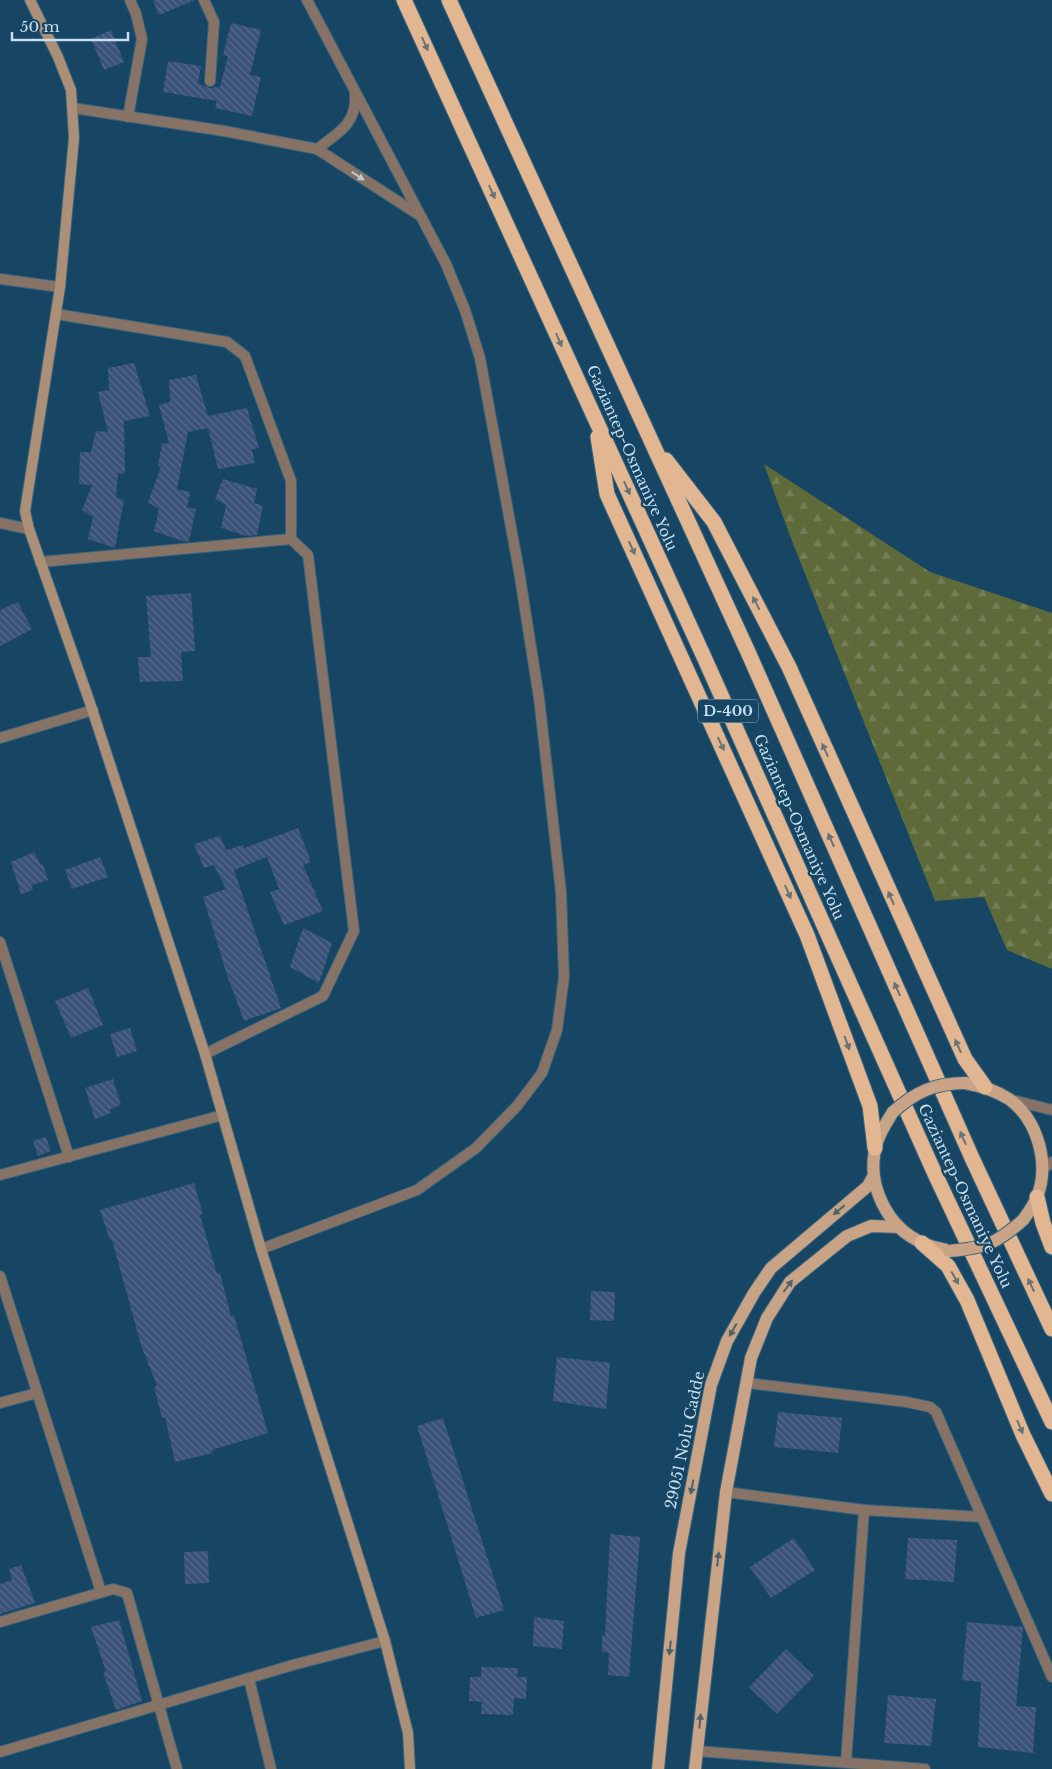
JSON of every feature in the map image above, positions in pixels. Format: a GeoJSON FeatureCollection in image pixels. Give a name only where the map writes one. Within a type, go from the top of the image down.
{"type":"FeatureCollection","features":[{"type":"Feature","properties":{"kind":"highway","name":"Gaziantep-Osmaniye Yolu"},"geometry":{"type":"LineString","coordinates":[[404,0],[595,418],[935,1174],[1052,1422]]}},
{"type":"Feature","properties":{"kind":"highway","name":"Gaziantep-Osmaniye Yolu"},"geometry":{"type":"LineString","coordinates":[[450,0],[748,652],[972,1158],[1052,1329]]}},
{"type":"Feature","properties":{"kind":"highway"},"geometry":{"type":"LineString","coordinates":[[595,418],[607,494],[807,935],[870,1106],[875,1148]]}},
{"type":"Feature","properties":{"kind":"highway"},"geometry":{"type":"LineString","coordinates":[[650,439],[719,530],[789,667],[964,1060],[985,1087]]}},
{"type":"Feature","properties":{"kind":"highway"},"geometry":{"type":"LineString","coordinates":[[1037,1197],[1052,1247]]}},
{"type":"Feature","properties":{"kind":"highway"},"geometry":{"type":"LineString","coordinates":[[922,1243],[948,1266],[967,1300],[1023,1435],[1052,1494]]}},
{"type":"Feature","properties":{"kind":"main road"},"geometry":{"type":"LineString","coordinates":[[945,1083],[965,1083],[985,1087],[1009,1100],[1028,1119],[1032,1127],[1047,1166],[1037,1197],[1023,1220],[1002,1239],[977,1249],[949,1251],[922,1243],[898,1227],[882,1204],[874,1176],[875,1148],[882,1129],[893,1112],[908,1098],[926,1088],[945,1083]]}},
{"type":"Feature","properties":{"kind":"main road","name":"29051 Nolu Cadde"},"geometry":{"type":"LineString","coordinates":[[658,1769],[679,1553],[711,1385],[727,1341],[754,1293],[771,1268],[868,1186],[874,1176]]}},
{"type":"Feature","properties":{"kind":"main road"},"geometry":{"type":"LineString","coordinates":[[695,1769],[726,1492],[751,1358],[767,1318],[790,1282],[847,1236],[871,1226],[898,1227]]}},
{"type":"Feature","properties":{"kind":"street"},"geometry":{"type":"LineString","coordinates":[[30,0],[65,74],[71,90],[73,108],[72,171],[60,287],[26,511],[28,529],[93,710],[205,1054],[261,1249],[386,1642],[408,1733],[410,1769]]}},
{"type":"Feature","properties":{"kind":"street"},"geometry":{"type":"LineString","coordinates":[[128,116],[142,39],[136,14],[130,0]]}},
{"type":"Feature","properties":{"kind":"street"},"geometry":{"type":"LineString","coordinates":[[204,0],[214,22],[210,81]]}},
{"type":"Feature","properties":{"kind":"street"},"geometry":{"type":"LineString","coordinates":[[261,1249],[417,1190],[476,1148],[517,1106],[542,1073],[557,1030],[564,977],[561,892],[539,698],[519,572],[480,358],[465,310],[446,264],[307,0]]}},
{"type":"Feature","properties":{"kind":"street"},"geometry":{"type":"LineString","coordinates":[[317,149],[350,122],[356,108],[354,90]]}},
{"type":"Feature","properties":{"kind":"street"},"geometry":{"type":"LineString","coordinates":[[73,108],[224,131],[317,149],[421,216]]}},
{"type":"Feature","properties":{"kind":"street"},"geometry":{"type":"LineString","coordinates":[[0,279],[60,287]]}},
{"type":"Feature","properties":{"kind":"street"},"geometry":{"type":"LineString","coordinates":[[56,314],[227,342],[245,356],[291,481],[291,539],[308,555],[354,931],[323,996],[205,1054]]}},
{"type":"Feature","properties":{"kind":"street"},"geometry":{"type":"LineString","coordinates":[[0,523],[28,529]]}},
{"type":"Feature","properties":{"kind":"street"},"geometry":{"type":"LineString","coordinates":[[40,562],[291,539]]}},
{"type":"Feature","properties":{"kind":"street"},"geometry":{"type":"LineString","coordinates":[[0,738],[93,710]]}},
{"type":"Feature","properties":{"kind":"street"},"geometry":{"type":"LineString","coordinates":[[0,942],[69,1157]]}},
{"type":"Feature","properties":{"kind":"street"},"geometry":{"type":"LineString","coordinates":[[1009,1100],[1052,1110]]}},
{"type":"Feature","properties":{"kind":"street"},"geometry":{"type":"LineString","coordinates":[[0,1175],[223,1116]]}},
{"type":"Feature","properties":{"kind":"street"},"geometry":{"type":"LineString","coordinates":[[0,1276],[101,1592]]}},
{"type":"Feature","properties":{"kind":"street"},"geometry":{"type":"LineString","coordinates":[[747,1383],[907,1402],[930,1407],[936,1412],[1052,1678]]}},
{"type":"Feature","properties":{"kind":"street"},"geometry":{"type":"LineString","coordinates":[[0,1404],[37,1393]]}},
{"type":"Feature","properties":{"kind":"street"},"geometry":{"type":"LineString","coordinates":[[726,1492],[864,1510],[982,1517]]}},
{"type":"Feature","properties":{"kind":"street"},"geometry":{"type":"LineString","coordinates":[[846,1762],[864,1510]]}},
{"type":"Feature","properties":{"kind":"street"},"geometry":{"type":"LineString","coordinates":[[0,1622],[113,1589],[127,1594],[177,1769]]}},
{"type":"Feature","properties":{"kind":"street"},"geometry":{"type":"LineString","coordinates":[[0,1752],[249,1679],[386,1642]]}},
{"type":"Feature","properties":{"kind":"street"},"geometry":{"type":"LineString","coordinates":[[249,1679],[271,1769]]}},
{"type":"Feature","properties":{"kind":"street"},"geometry":{"type":"LineString","coordinates":[[697,1751],[925,1769]]}},
{"type":"Feature","properties":{"kind":"green space"},"geometry":{"type":"Polygon","coordinates":[[[764,464],[930,572],[1052,613],[1052,969],[1007,950],[984,897],[935,901],[790,536],[764,464]]]}},
{"type":"Feature","properties":{"kind":"building"},"geometry":{"type":"Polygon","coordinates":[[[153,0],[195,0],[159,15],[153,0]]]}},
{"type":"Feature","properties":{"kind":"building"},"geometry":{"type":"Polygon","coordinates":[[[231,23],[261,30],[250,75],[261,77],[252,116],[215,108],[217,101],[163,92],[168,61],[201,66],[198,83],[209,88],[220,87],[228,56],[223,55],[231,23]]]}},
{"type":"Feature","properties":{"kind":"building"},"geometry":{"type":"Polygon","coordinates":[[[111,30],[124,62],[104,70],[91,39],[111,30]]]}},
{"type":"Feature","properties":{"kind":"building"},"geometry":{"type":"Polygon","coordinates":[[[134,363],[150,416],[124,421],[125,474],[118,473],[116,497],[124,500],[115,548],[88,539],[93,517],[82,510],[92,485],[79,484],[80,452],[91,452],[96,431],[108,432],[98,392],[109,390],[108,368],[134,363]]]}},
{"type":"Feature","properties":{"kind":"building"},"geometry":{"type":"Polygon","coordinates":[[[196,375],[208,416],[247,408],[259,448],[252,449],[255,463],[218,469],[208,428],[188,432],[177,489],[190,492],[187,507],[196,509],[189,541],[185,542],[154,531],[159,509],[148,502],[161,467],[158,466],[162,443],[169,444],[159,405],[170,402],[169,380],[196,375]]]}},
{"type":"Feature","properties":{"kind":"building"},"geometry":{"type":"Polygon","coordinates":[[[223,479],[257,489],[254,503],[263,506],[257,535],[246,536],[221,528],[226,505],[215,499],[223,479]]]}},
{"type":"Feature","properties":{"kind":"building"},"geometry":{"type":"Polygon","coordinates":[[[191,593],[195,651],[181,652],[183,681],[140,682],[138,657],[151,657],[146,596],[191,593]]]}},
{"type":"Feature","properties":{"kind":"building"},"geometry":{"type":"Polygon","coordinates":[[[18,602],[32,629],[0,646],[0,610],[18,602]]]}},
{"type":"Feature","properties":{"kind":"building"},"geometry":{"type":"Polygon","coordinates":[[[298,828],[311,862],[303,865],[323,911],[284,925],[270,892],[279,889],[267,857],[234,870],[281,1008],[244,1021],[227,975],[203,897],[226,889],[214,865],[204,868],[194,844],[220,836],[226,850],[243,845],[244,848],[298,828]]]}},
{"type":"Feature","properties":{"kind":"building"},"geometry":{"type":"Polygon","coordinates":[[[34,852],[41,865],[43,864],[48,880],[31,885],[33,890],[21,894],[11,862],[34,852]]]}},
{"type":"Feature","properties":{"kind":"building"},"geometry":{"type":"Polygon","coordinates":[[[100,857],[108,877],[72,889],[65,870],[100,857]]]}},
{"type":"Feature","properties":{"kind":"building"},"geometry":{"type":"Polygon","coordinates":[[[303,928],[332,943],[319,983],[290,967],[303,928]]]}},
{"type":"Feature","properties":{"kind":"building"},"geometry":{"type":"Polygon","coordinates":[[[88,988],[103,1025],[71,1038],[55,1001],[88,988]]]}},
{"type":"Feature","properties":{"kind":"building"},"geometry":{"type":"Polygon","coordinates":[[[130,1028],[137,1051],[117,1057],[110,1034],[130,1028]]]}},
{"type":"Feature","properties":{"kind":"building"},"geometry":{"type":"Polygon","coordinates":[[[113,1079],[121,1105],[110,1109],[111,1113],[95,1119],[85,1088],[113,1079]]]}},
{"type":"Feature","properties":{"kind":"building"},"geometry":{"type":"Polygon","coordinates":[[[46,1137],[51,1151],[38,1156],[33,1141],[46,1137]]]}},
{"type":"Feature","properties":{"kind":"building"},"geometry":{"type":"Polygon","coordinates":[[[194,1183],[203,1214],[200,1215],[217,1274],[220,1273],[231,1316],[234,1315],[268,1433],[212,1450],[213,1453],[175,1462],[165,1417],[162,1418],[154,1387],[157,1386],[141,1345],[112,1240],[110,1240],[100,1210],[194,1183]]]}},
{"type":"Feature","properties":{"kind":"building"},"geometry":{"type":"Polygon","coordinates":[[[591,1291],[615,1292],[614,1321],[590,1320],[591,1291]]]}},
{"type":"Feature","properties":{"kind":"building"},"geometry":{"type":"Polygon","coordinates":[[[557,1357],[610,1363],[606,1409],[553,1401],[557,1357]]]}},
{"type":"Feature","properties":{"kind":"building"},"geometry":{"type":"Polygon","coordinates":[[[778,1412],[842,1418],[838,1453],[774,1447],[778,1412]]]}},
{"type":"Feature","properties":{"kind":"building"},"geometry":{"type":"Polygon","coordinates":[[[443,1418],[504,1610],[476,1618],[417,1426],[443,1418]]]}},
{"type":"Feature","properties":{"kind":"building"},"geometry":{"type":"Polygon","coordinates":[[[610,1534],[640,1537],[629,1677],[608,1675],[609,1653],[602,1652],[602,1635],[605,1636],[610,1534]]]}},
{"type":"Feature","properties":{"kind":"building"},"geometry":{"type":"Polygon","coordinates":[[[794,1538],[815,1570],[771,1598],[750,1567],[794,1538]]]}},
{"type":"Feature","properties":{"kind":"building"},"geometry":{"type":"Polygon","coordinates":[[[908,1538],[957,1540],[954,1582],[905,1579],[908,1538]]]}},
{"type":"Feature","properties":{"kind":"building"},"geometry":{"type":"Polygon","coordinates":[[[208,1551],[209,1583],[185,1584],[184,1552],[208,1551]]]}},
{"type":"Feature","properties":{"kind":"building"},"geometry":{"type":"Polygon","coordinates":[[[21,1565],[35,1603],[0,1614],[0,1584],[12,1580],[9,1569],[21,1565]]]}},
{"type":"Feature","properties":{"kind":"building"},"geometry":{"type":"Polygon","coordinates":[[[534,1617],[564,1621],[562,1649],[533,1646],[534,1617]]]}},
{"type":"Feature","properties":{"kind":"building"},"geometry":{"type":"Polygon","coordinates":[[[119,1620],[142,1701],[116,1710],[103,1673],[106,1672],[91,1627],[119,1620]]]}},
{"type":"Feature","properties":{"kind":"building"},"geometry":{"type":"Polygon","coordinates":[[[967,1622],[1023,1627],[1016,1706],[1036,1707],[1033,1753],[978,1747],[981,1682],[962,1680],[967,1622]]]}},
{"type":"Feature","properties":{"kind":"building"},"geometry":{"type":"Polygon","coordinates":[[[786,1649],[814,1676],[777,1714],[749,1687],[786,1649]]]}},
{"type":"Feature","properties":{"kind":"building"},"geometry":{"type":"Polygon","coordinates":[[[481,1667],[518,1668],[517,1677],[527,1677],[526,1699],[514,1698],[513,1715],[481,1714],[482,1702],[469,1701],[470,1677],[481,1677],[481,1667]]]}},
{"type":"Feature","properties":{"kind":"building"},"geometry":{"type":"Polygon","coordinates":[[[888,1695],[936,1699],[931,1746],[884,1743],[888,1695]]]}}]}
